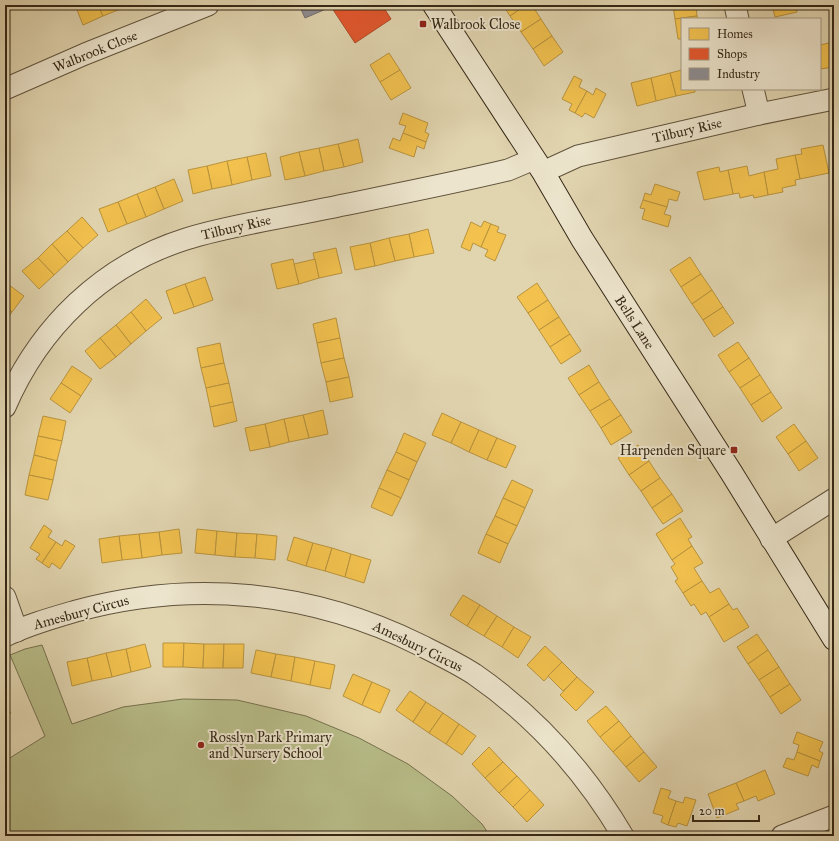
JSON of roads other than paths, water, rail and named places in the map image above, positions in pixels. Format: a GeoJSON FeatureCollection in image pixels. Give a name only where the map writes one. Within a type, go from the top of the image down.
{"type":"FeatureCollection","features":[{"type":"Feature","properties":{"kind":"main road","name":"Bells Lane"},"geometry":{"type":"LineString","coordinates":[[434,5],[538,166],[582,239],[731,472],[834,639]]}},
{"type":"Feature","properties":{"kind":"street","name":"Walbrook Close"},"geometry":{"type":"LineString","coordinates":[[5,89],[85,54],[208,5]]}},
{"type":"Feature","properties":{"kind":"street"},"geometry":{"type":"LineString","coordinates":[[734,5],[738,18]]}},
{"type":"Feature","properties":{"kind":"street"},"geometry":{"type":"LineString","coordinates":[[753,90],[758,114]]}},
{"type":"Feature","properties":{"kind":"street","name":"Tilbury Rise"},"geometry":{"type":"LineString","coordinates":[[5,407],[19,377],[39,345],[72,306],[94,287],[121,268],[156,250],[185,239],[241,225],[538,166],[758,114],[834,99]]}},
{"type":"Feature","properties":{"kind":"street"},"geometry":{"type":"LineString","coordinates":[[772,539],[834,499]]}},
{"type":"Feature","properties":{"kind":"street","name":"Amesbury Circus"},"geometry":{"type":"LineString","coordinates":[[11,633],[53,617],[101,604],[150,596],[199,593],[248,595],[297,602],[345,614],[391,630],[437,653],[473,674],[507,699],[540,729],[571,762],[598,797],[623,836]]}},
{"type":"Feature","properties":{"kind":"street"},"geometry":{"type":"LineString","coordinates":[[5,597],[11,633]]}},
{"type":"Feature","properties":{"kind":"street"},"geometry":{"type":"LineString","coordinates":[[782,836],[834,816]]}},
{"type":"Feature","properties":{"kind":"place","name":"Walbrook Close"},"geometry":{"type":"Point","coordinates":[423,24]}},
{"type":"Feature","properties":{"kind":"place","name":"Harpenden Square"},"geometry":{"type":"Point","coordinates":[734,450]}},
{"type":"Feature","properties":{"kind":"place","name":"Rosslyn Park Primary and Nursery School"},"geometry":{"type":"Point","coordinates":[201,745]}}]}
